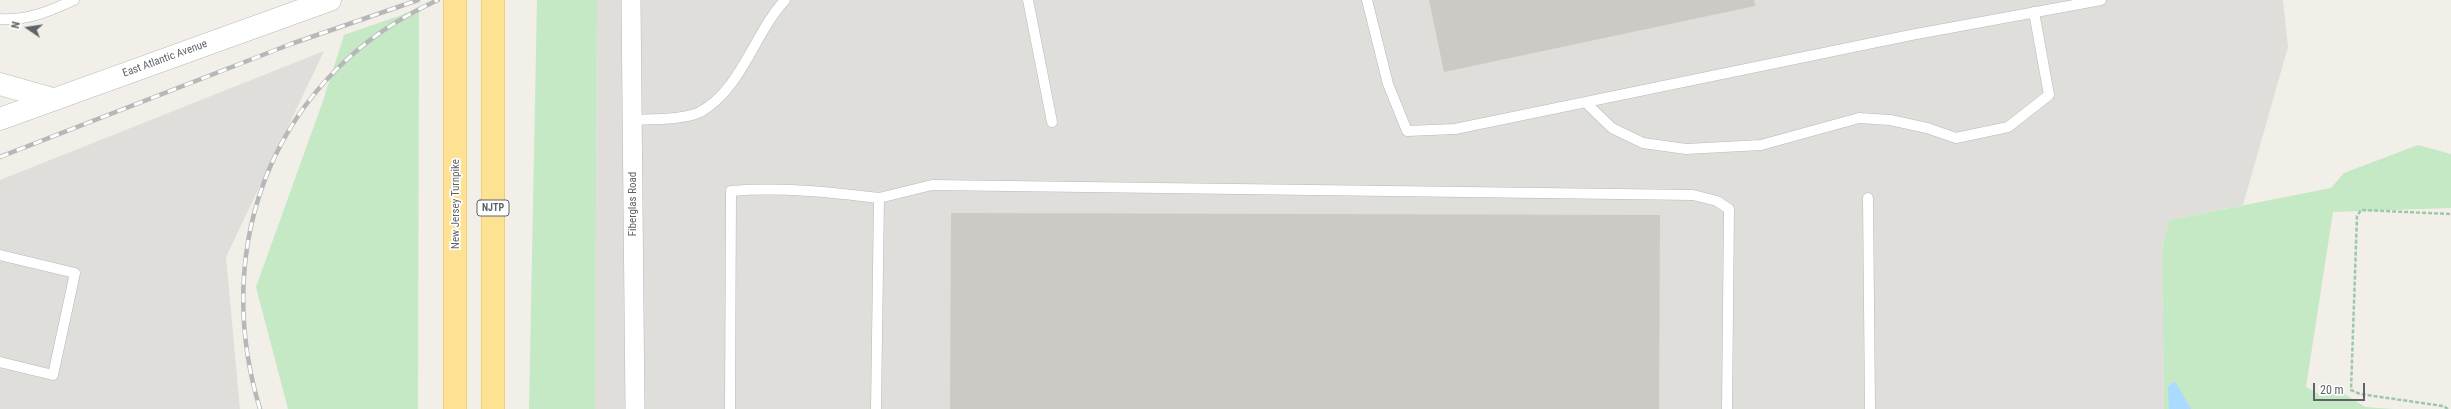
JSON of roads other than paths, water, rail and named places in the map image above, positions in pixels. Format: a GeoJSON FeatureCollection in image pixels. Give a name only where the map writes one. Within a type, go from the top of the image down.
{"type":"FeatureCollection","features":[{"type":"Feature","properties":{"kind":"highway","name":"NJTP"},"geometry":{"type":"LineString","coordinates":[[493,4],[493,409]]}},
{"type":"Feature","properties":{"kind":"highway","name":"New Jersey Turnpike"},"geometry":{"type":"LineString","coordinates":[[455,409],[456,10]]}},
{"type":"Feature","properties":{"kind":"street","name":"East Atlantic Avenue"},"geometry":{"type":"LineString","coordinates":[[0,120],[52,99],[330,0]]}},
{"type":"Feature","properties":{"kind":"street","name":"Fiberglas Road"},"geometry":{"type":"LineString","coordinates":[[631,0],[635,409]]}},
{"type":"Feature","properties":{"kind":"street"},"geometry":{"type":"LineString","coordinates":[[0,84],[52,99]]}},
{"type":"Feature","properties":{"kind":"lane"},"geometry":{"type":"LineString","coordinates":[[0,19],[18,20],[53,10],[74,0]]}},
{"type":"Feature","properties":{"kind":"lane"},"geometry":{"type":"LineString","coordinates":[[633,120],[676,117],[699,112],[717,100],[785,0]]}},
{"type":"Feature","properties":{"kind":"lane"},"geometry":{"type":"LineString","coordinates":[[1028,0],[1052,122]]}},
{"type":"Feature","properties":{"kind":"lane"},"geometry":{"type":"LineString","coordinates":[[1367,0],[1388,84],[1407,131],[1456,129],[1911,35],[2101,0]]}},
{"type":"Feature","properties":{"kind":"lane"},"geometry":{"type":"LineString","coordinates":[[1585,102],[1612,128],[1643,143],[1686,149],[1761,145],[1859,118],[1890,120],[1927,128],[1956,138],[2008,127],[2049,95],[2034,12]]}},
{"type":"Feature","properties":{"kind":"lane"},"geometry":{"type":"LineString","coordinates":[[730,409],[731,191],[766,188],[809,189],[879,198],[932,186],[1693,195],[1717,201],[1729,209],[1727,409]]}},
{"type":"Feature","properties":{"kind":"lane"},"geometry":{"type":"LineString","coordinates":[[876,409],[879,198]]}},
{"type":"Feature","properties":{"kind":"lane"},"geometry":{"type":"LineString","coordinates":[[1868,198],[1870,409]]}},
{"type":"Feature","properties":{"kind":"lane"},"geometry":{"type":"LineString","coordinates":[[0,255],[75,273],[53,374],[0,362]]}},
{"type":"Feature","properties":{"kind":"water"},"geometry":{"type":"Polygon","coordinates":[[[2173,382],[2176,383],[2191,409],[2169,409],[2168,387],[2173,382]]]}},
{"type":"Feature","properties":{"kind":"railway"},"geometry":{"type":"LineString","coordinates":[[0,157],[291,44],[418,0]]}},
{"type":"Feature","properties":{"kind":"railway"},"geometry":{"type":"LineString","coordinates":[[260,409],[246,346],[244,285],[251,225],[269,169],[297,117],[335,71],[382,32],[438,0]]}}]}
